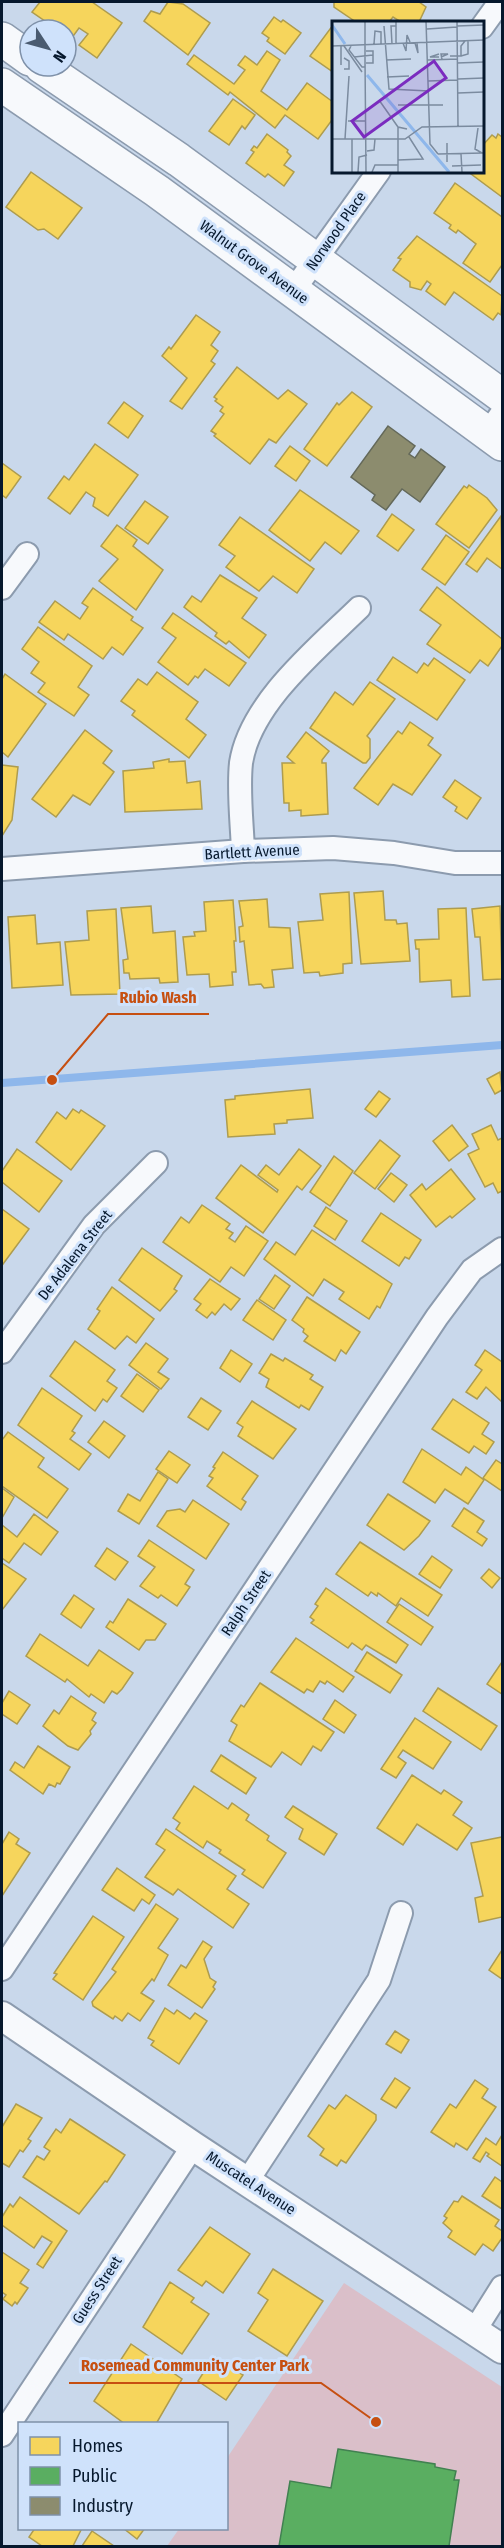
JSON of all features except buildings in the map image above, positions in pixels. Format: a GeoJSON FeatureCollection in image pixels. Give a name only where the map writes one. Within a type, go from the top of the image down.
{"type":"FeatureCollection","features":[{"type":"Feature","properties":{"kind":"main road"},"geometry":{"type":"LineString","coordinates":[[2,39],[18,50]]}},
{"type":"Feature","properties":{"kind":"main road"},"geometry":{"type":"LineString","coordinates":[[58,78],[178,160],[502,396]]}},
{"type":"Feature","properties":{"kind":"main road","name":"Walnut Grove Avenue"},"geometry":{"type":"LineString","coordinates":[[2,85],[157,191],[293,291],[498,430]]}},
{"type":"Feature","properties":{"kind":"street"},"geometry":{"type":"LineString","coordinates":[[483,26],[500,2]]}},
{"type":"Feature","properties":{"kind":"street","name":"Norwood Place"},"geometry":{"type":"LineString","coordinates":[[293,291],[378,172]]}},
{"type":"Feature","properties":{"kind":"street"},"geometry":{"type":"LineString","coordinates":[[2,588],[27,554]]}},
{"type":"Feature","properties":{"kind":"street"},"geometry":{"type":"LineString","coordinates":[[243,851],[241,765],[246,741],[266,706],[297,670],[359,608]]}},
{"type":"Feature","properties":{"kind":"street","name":"Bartlett Avenue"},"geometry":{"type":"LineString","coordinates":[[2,869],[243,851],[333,848],[394,853],[455,863],[502,863]]}},
{"type":"Feature","properties":{"kind":"street","name":"De Adalena Street"},"geometry":{"type":"LineString","coordinates":[[2,1352],[94,1225],[156,1163]]}},
{"type":"Feature","properties":{"kind":"street","name":"Ralph Street"},"geometry":{"type":"LineString","coordinates":[[2,1969],[437,1317],[472,1270],[502,1249]]}},
{"type":"Feature","properties":{"kind":"street"},"geometry":{"type":"LineString","coordinates":[[248,2180],[379,1980],[401,1913]]}},
{"type":"Feature","properties":{"kind":"street","name":"Muscatel Avenue"},"geometry":{"type":"LineString","coordinates":[[2,2016],[193,2146],[502,2349]]}},
{"type":"Feature","properties":{"kind":"street","name":"Guess Street"},"geometry":{"type":"LineString","coordinates":[[2,2435],[193,2146]]}},
{"type":"Feature","properties":{"kind":"street"},"geometry":{"type":"LineString","coordinates":[[474,2330],[502,2287]]}},
{"type":"Feature","properties":{"kind":"shaded area"},"geometry":{"type":"Polygon","coordinates":[[[344,2283],[502,2387],[502,2546],[167,2546],[178,2530],[228,2530],[228,2457],[344,2283]]]}},
{"type":"Feature","properties":{"kind":"waterway"},"geometry":{"type":"LineString","coordinates":[[2,1083],[502,1045]]}},
{"type":"Feature","properties":{"kind":"place","name":"Rubio Wash"},"geometry":{"type":"Point","coordinates":[52,1080]}},
{"type":"Feature","properties":{"kind":"place","name":"Rosemead Community Center Park"},"geometry":{"type":"Point","coordinates":[376,2422]}}]}
